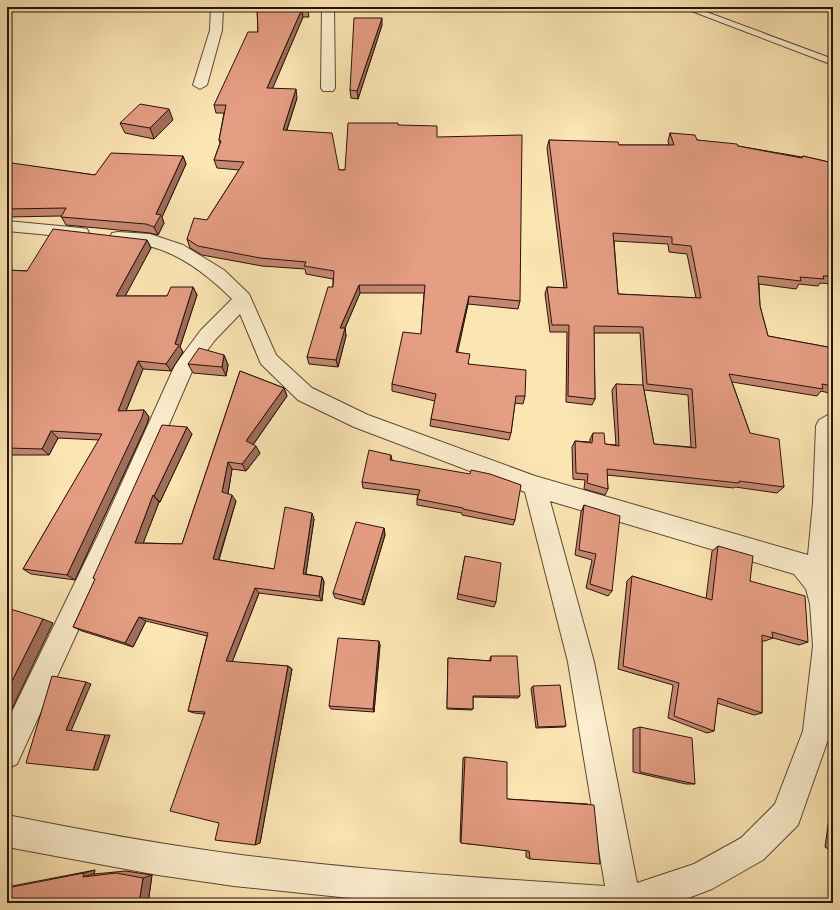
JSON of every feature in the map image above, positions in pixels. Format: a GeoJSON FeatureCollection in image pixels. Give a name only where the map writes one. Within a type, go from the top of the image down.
{"type":"FeatureCollection","features":[{"type":"Feature","properties":{"kind":"street"},"geometry":{"type":"LineString","coordinates":[[200,85],[216,30],[217,7]]}},
{"type":"Feature","properties":{"kind":"street"},"geometry":{"type":"LineString","coordinates":[[328,7],[328,88]]}},
{"type":"Feature","properties":{"kind":"street"},"geometry":{"type":"LineString","coordinates":[[7,226],[150,240],[177,249],[218,274],[242,299],[268,359],[305,394],[361,421],[535,486],[802,565],[817,583]]}},
{"type":"Feature","properties":{"kind":"street"},"geometry":{"type":"LineString","coordinates":[[7,754],[109,537],[185,365],[208,335],[242,299]]}},
{"type":"Feature","properties":{"kind":"street"},"geometry":{"type":"LineString","coordinates":[[535,486],[581,662],[625,903],[701,878],[752,849],[787,814],[817,731],[826,646],[823,604],[817,583],[825,503],[827,426],[833,421]]}},
{"type":"Feature","properties":{"kind":"street"},"geometry":{"type":"LineString","coordinates":[[7,831],[50,840],[208,866],[451,892],[618,903]]}},
{"type":"Feature","properties":{"kind":"lane"},"geometry":{"type":"LineString","coordinates":[[685,7],[833,62]]}},
{"type":"Feature","properties":{"kind":"building"},"geometry":{"type":"Polygon","coordinates":[[[257,7],[307,7],[308,9],[302,9],[267,88],[296,89],[283,130],[332,133],[339,170],[345,170],[348,123],[398,123],[398,125],[437,126],[437,137],[522,135],[520,301],[469,296],[456,352],[470,354],[468,364],[526,370],[525,396],[516,396],[511,433],[431,419],[436,394],[392,384],[403,332],[421,334],[425,285],[359,285],[340,328],[345,328],[336,360],[307,357],[328,287],[333,287],[334,271],[304,266],[306,262],[260,258],[198,246],[187,239],[194,218],[207,220],[244,162],[214,160],[221,141],[219,140],[226,105],[214,105],[248,32],[258,32],[257,7]]]}},
{"type":"Feature","properties":{"kind":"building"},"geometry":{"type":"Polygon","coordinates":[[[354,18],[382,18],[357,91],[350,90],[354,18]]]}},
{"type":"Feature","properties":{"kind":"building"},"geometry":{"type":"Polygon","coordinates":[[[140,104],[169,109],[150,128],[120,123],[140,104]]]}},
{"type":"Feature","properties":{"kind":"building"},"geometry":{"type":"Polygon","coordinates":[[[670,133],[695,135],[697,140],[737,144],[738,146],[802,158],[803,156],[833,163],[833,276],[823,276],[824,279],[800,277],[801,281],[758,276],[760,306],[768,336],[833,348],[833,386],[822,384],[823,389],[729,374],[750,433],[779,439],[784,487],[739,481],[739,483],[607,469],[608,489],[587,483],[588,474],[576,473],[575,441],[592,443],[593,433],[604,433],[605,444],[619,446],[616,384],[643,385],[654,444],[696,448],[692,389],[647,384],[643,327],[594,326],[595,399],[568,396],[569,325],[552,325],[547,287],[567,288],[549,140],[618,142],[619,145],[674,145],[670,133]],[[613,233],[618,294],[701,298],[691,246],[672,244],[672,237],[613,233]]]}},
{"type":"Feature","properties":{"kind":"building"},"geometry":{"type":"Polygon","coordinates":[[[111,153],[183,156],[156,214],[161,215],[154,227],[146,224],[61,217],[66,208],[7,209],[7,163],[95,175],[111,153]]]}},
{"type":"Feature","properties":{"kind":"building"},"geometry":{"type":"Polygon","coordinates":[[[53,229],[147,240],[116,296],[167,296],[171,287],[193,287],[175,344],[179,345],[166,364],[138,361],[118,411],[144,410],[142,417],[67,575],[23,569],[102,434],[51,431],[42,449],[7,448],[7,270],[27,271],[53,229]]]}},
{"type":"Feature","properties":{"kind":"building"},"geometry":{"type":"Polygon","coordinates":[[[199,348],[224,355],[222,367],[188,364],[199,348]]]}},
{"type":"Feature","properties":{"kind":"building"},"geometry":{"type":"Polygon","coordinates":[[[240,371],[284,388],[246,441],[256,446],[242,464],[228,462],[222,492],[232,495],[213,559],[274,569],[285,507],[312,513],[303,574],[322,577],[319,596],[255,588],[226,661],[288,666],[255,845],[215,840],[219,823],[170,811],[205,712],[188,711],[208,633],[139,617],[125,643],[73,627],[95,579],[93,578],[162,425],[187,427],[154,496],[153,495],[135,543],[182,544],[240,371]]]}},
{"type":"Feature","properties":{"kind":"building"},"geometry":{"type":"Polygon","coordinates":[[[369,450],[391,455],[390,460],[470,474],[471,470],[490,474],[521,485],[515,520],[417,499],[420,490],[362,482],[369,450]]]}},
{"type":"Feature","properties":{"kind":"building"},"geometry":{"type":"Polygon","coordinates":[[[584,505],[620,516],[612,591],[590,584],[596,554],[579,550],[584,505]]]}},
{"type":"Feature","properties":{"kind":"building"},"geometry":{"type":"Polygon","coordinates":[[[356,522],[384,528],[362,600],[333,593],[356,522]]]}},
{"type":"Feature","properties":{"kind":"building"},"geometry":{"type":"Polygon","coordinates":[[[718,546],[753,556],[750,581],[805,596],[808,642],[772,632],[773,638],[762,635],[762,713],[718,698],[714,731],[674,716],[679,683],[623,666],[632,576],[712,600],[718,546]]]}},
{"type":"Feature","properties":{"kind":"building"},"geometry":{"type":"Polygon","coordinates":[[[465,556],[501,563],[496,602],[458,594],[465,556]]]}},
{"type":"Feature","properties":{"kind":"building"},"geometry":{"type":"Polygon","coordinates":[[[7,608],[43,619],[7,691],[7,608]]]}},
{"type":"Feature","properties":{"kind":"building"},"geometry":{"type":"Polygon","coordinates":[[[338,638],[379,641],[373,709],[329,706],[338,638]]]}},
{"type":"Feature","properties":{"kind":"building"},"geometry":{"type":"Polygon","coordinates":[[[491,656],[517,656],[520,696],[473,696],[473,709],[447,708],[448,658],[491,661],[491,656]]]}},
{"type":"Feature","properties":{"kind":"building"},"geometry":{"type":"Polygon","coordinates":[[[52,676],[86,682],[66,730],[105,735],[93,770],[26,763],[52,676]]]}},
{"type":"Feature","properties":{"kind":"building"},"geometry":{"type":"Polygon","coordinates":[[[560,685],[566,726],[538,727],[533,686],[560,685]]]}},
{"type":"Feature","properties":{"kind":"building"},"geometry":{"type":"Polygon","coordinates":[[[640,727],[692,738],[695,784],[640,772],[640,727]]]}},
{"type":"Feature","properties":{"kind":"building"},"geometry":{"type":"Polygon","coordinates":[[[465,757],[507,762],[507,799],[594,805],[600,864],[530,859],[529,851],[461,843],[465,757]]]}},
{"type":"Feature","properties":{"kind":"building"},"geometry":{"type":"Polygon","coordinates":[[[84,873],[83,877],[116,873],[143,878],[139,903],[7,903],[7,888],[84,873]]]}}]}
